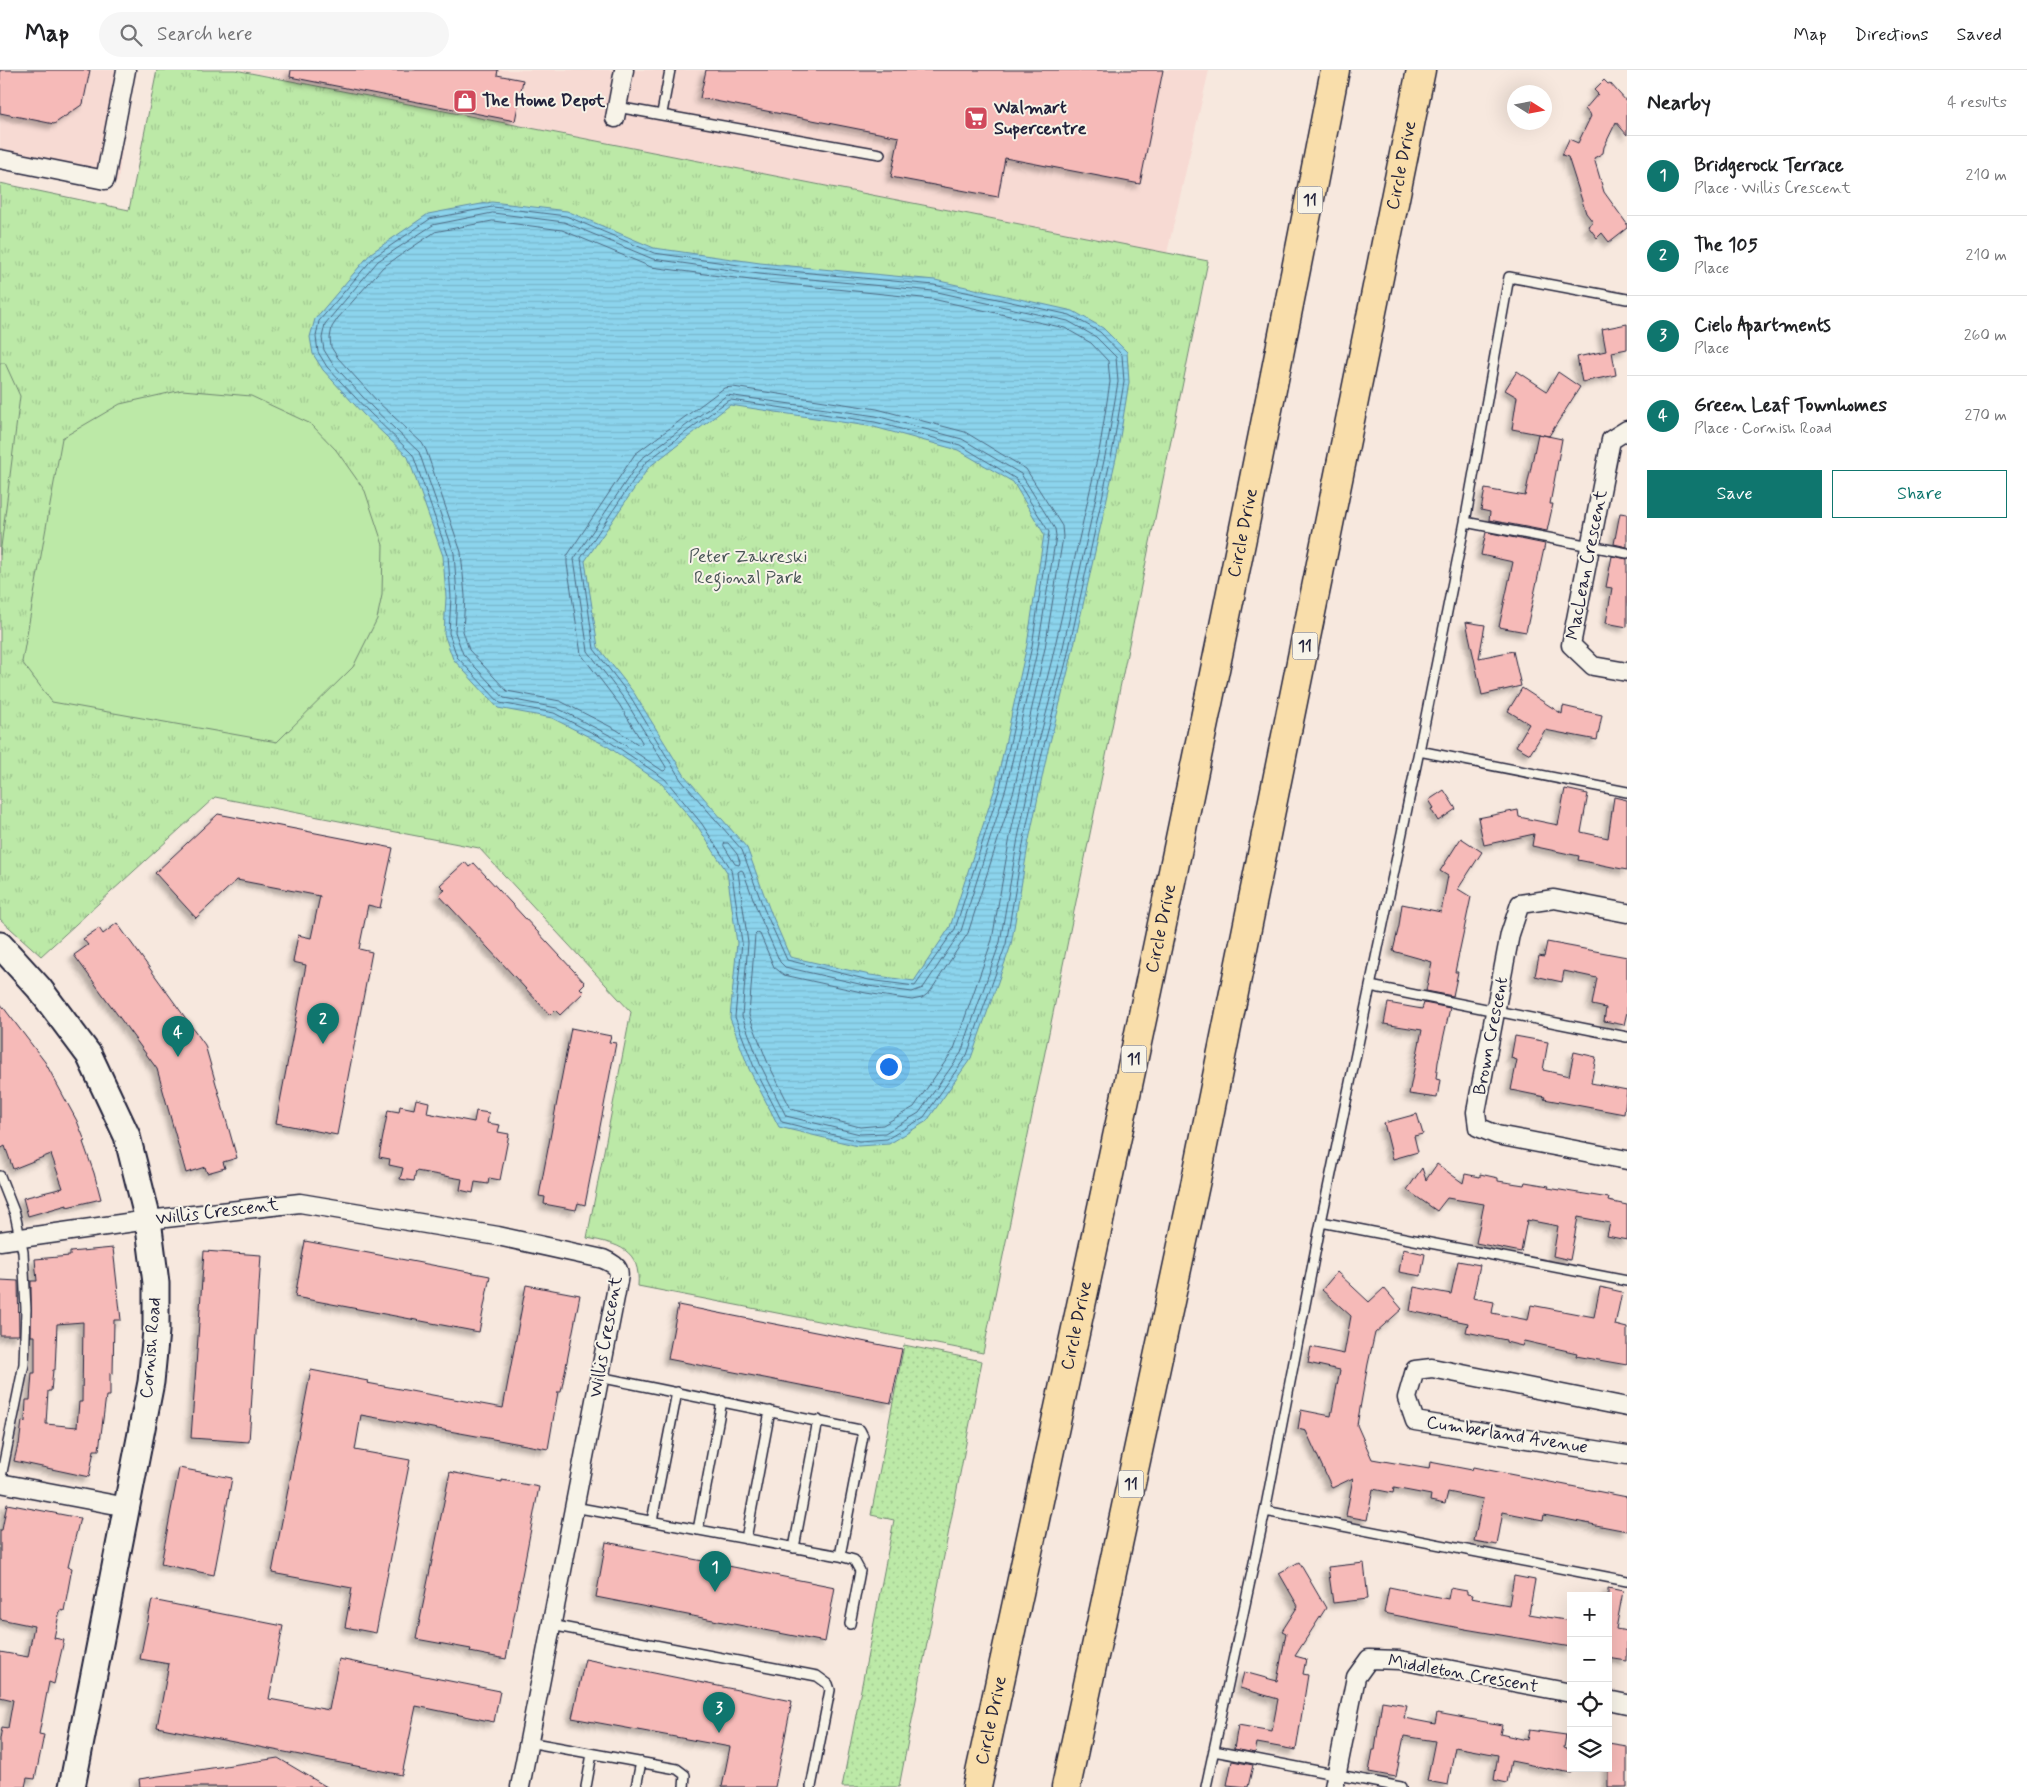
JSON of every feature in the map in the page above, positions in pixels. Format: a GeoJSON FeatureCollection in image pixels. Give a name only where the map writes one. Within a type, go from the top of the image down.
{"type":"FeatureCollection","features":[{"type":"Feature","properties":{"kind":"highway"},"geometry":{"type":"LineString","coordinates":[[1285,330],[1322,70]]}},
{"type":"Feature","properties":{"kind":"highway","name":"Circle Drive"},"geometry":{"type":"LineString","coordinates":[[977,1787],[1121,1125],[1285,330],[1335,70]]}},
{"type":"Feature","properties":{"kind":"highway","name":"Circle Drive"},"geometry":{"type":"LineString","coordinates":[[1066,1787],[1196,1180],[1421,70]]}},
{"type":"Feature","properties":{"kind":"highway"},"geometry":{"type":"LineString","coordinates":[[1413,111],[1429,70]]}},
{"type":"Feature","properties":{"kind":"street"},"geometry":{"type":"LineString","coordinates":[[0,159],[105,180],[126,70]]}},
{"type":"Feature","properties":{"kind":"street"},"geometry":{"type":"LineString","coordinates":[[616,112],[624,70]]}},
{"type":"Feature","properties":{"kind":"street","name":"MacLean Crescent"},"geometry":{"type":"LineString","coordinates":[[1627,430],[1611,440],[1571,645],[1593,666],[1627,672]]}},
{"type":"Feature","properties":{"kind":"street","name":"Brown Crescent"},"geometry":{"type":"LineString","coordinates":[[1627,913],[1554,899],[1520,904],[1510,934],[1476,1112],[1478,1127],[1497,1135],[1627,1160]]}},
{"type":"Feature","properties":{"kind":"street","name":"Cornish Road"},"geometry":{"type":"LineString","coordinates":[[0,945],[39,988],[89,1055],[127,1136],[148,1220],[156,1283],[156,1332],[151,1382],[72,1787]]}},
{"type":"Feature","properties":{"kind":"street","name":"Willis Crescent"},"geometry":{"type":"LineString","coordinates":[[148,1220],[300,1202],[498,1236],[603,1259],[615,1264],[619,1272],[520,1787]]}},
{"type":"Feature","properties":{"kind":"street"},"geometry":{"type":"LineString","coordinates":[[0,1241],[148,1220]]}},
{"type":"Feature","properties":{"kind":"street","name":"Cumberland Avenue"},"geometry":{"type":"LineString","coordinates":[[1627,1406],[1432,1368],[1415,1370],[1407,1398],[1415,1420],[1627,1455]]}},
{"type":"Feature","properties":{"kind":"street"},"geometry":{"type":"LineString","coordinates":[[0,1482],[126,1507]]}},
{"type":"Feature","properties":{"kind":"street","name":"Middleton Crescent"},"geometry":{"type":"LineString","coordinates":[[1336,1781],[1356,1677],[1369,1659],[1400,1660],[1567,1692]]}},
{"type":"Feature","properties":{"kind":"street"},"geometry":{"type":"LineString","coordinates":[[1612,1701],[1627,1704]]}},
{"type":"Feature","properties":{"kind":"lane"},"geometry":{"type":"LineString","coordinates":[[662,114],[670,70]]}},
{"type":"Feature","properties":{"kind":"lane"},"geometry":{"type":"LineString","coordinates":[[616,112],[662,114],[880,154]]}},
{"type":"Feature","properties":{"kind":"lane"},"geometry":{"type":"LineString","coordinates":[[1206,1787],[1265,1512],[1321,1222],[1419,752],[1465,522],[1509,277],[1627,299]]}},
{"type":"Feature","properties":{"kind":"lane"},"geometry":{"type":"LineString","coordinates":[[1465,522],[1627,553]]}},
{"type":"Feature","properties":{"kind":"lane"},"geometry":{"type":"LineString","coordinates":[[1419,752],[1627,792]]}},
{"type":"Feature","properties":{"kind":"lane"},"geometry":{"type":"LineString","coordinates":[[1370,986],[1627,1037]]}},
{"type":"Feature","properties":{"kind":"lane"},"geometry":{"type":"LineString","coordinates":[[0,1176],[15,1214],[23,1252],[26,1338],[24,1364],[0,1482]]}},
{"type":"Feature","properties":{"kind":"lane"},"geometry":{"type":"LineString","coordinates":[[1321,1222],[1627,1281]]}},
{"type":"Feature","properties":{"kind":"lane"},"geometry":{"type":"LineString","coordinates":[[599,1377],[857,1428],[862,1432],[863,1436],[840,1556]]}},
{"type":"Feature","properties":{"kind":"lane"},"geometry":{"type":"LineString","coordinates":[[652,1521],[677,1392]]}},
{"type":"Feature","properties":{"kind":"lane"},"geometry":{"type":"LineString","coordinates":[[698,1530],[722,1401]]}},
{"type":"Feature","properties":{"kind":"lane"},"geometry":{"type":"LineString","coordinates":[[746,1538],[770,1411]]}},
{"type":"Feature","properties":{"kind":"lane"},"geometry":{"type":"LineString","coordinates":[[794,1548],[818,1420]]}},
{"type":"Feature","properties":{"kind":"lane"},"geometry":{"type":"LineString","coordinates":[[574,1506],[854,1560],[858,1564],[860,1571],[850,1624]]}},
{"type":"Feature","properties":{"kind":"lane"},"geometry":{"type":"LineString","coordinates":[[1265,1512],[1627,1581]]}},
{"type":"Feature","properties":{"kind":"lane"},"geometry":{"type":"LineString","coordinates":[[551,1625],[817,1676],[824,1680],[830,1690],[811,1787]]}},
{"type":"Feature","properties":{"kind":"lane"},"geometry":{"type":"LineString","coordinates":[[528,1742],[682,1771],[686,1779],[684,1787]]}},
{"type":"Feature","properties":{"kind":"lane"},"geometry":{"type":"LineString","coordinates":[[1214,1751],[1336,1781],[1401,1787]]}},
{"type":"Feature","properties":{"kind":"lane"},"geometry":{"type":"LineString","coordinates":[[586,1787],[592,1754]]}},
{"type":"Feature","properties":{"kind":"lane"},"geometry":{"type":"LineString","coordinates":[[636,1787],[641,1762]]}},
{"type":"Feature","properties":{"kind":"shaded area"},"geometry":{"type":"Polygon","coordinates":[[[0,70],[132,70],[118,182],[0,159],[0,70]]]}},
{"type":"Feature","properties":{"kind":"shaded area"},"geometry":{"type":"Polygon","coordinates":[[[235,70],[1209,70],[1167,253],[235,70]]]}},
{"type":"Feature","properties":{"kind":"green space","name":"Peter Zakreski Regional Park"},"geometry":{"type":"Polygon","coordinates":[[[157,70],[235,70],[1208,261],[983,1353],[638,1286],[636,1264],[625,1250],[618,1246],[587,1238],[631,1012],[479,848],[215,797],[41,956],[0,919],[0,183],[129,210],[157,70]]]}},
{"type":"Feature","properties":{"kind":"green space"},"geometry":{"type":"Polygon","coordinates":[[[0,363],[5,363],[20,396],[0,555],[0,363]]]}},
{"type":"Feature","properties":{"kind":"green space"},"geometry":{"type":"Polygon","coordinates":[[[182,390],[251,396],[311,424],[336,450],[365,491],[383,545],[382,595],[377,619],[353,667],[277,742],[52,702],[22,662],[62,438],[120,404],[182,390]]]}},
{"type":"Feature","properties":{"kind":"green space"},"geometry":{"type":"Polygon","coordinates":[[[904,1345],[982,1361],[899,1787],[842,1787],[894,1520],[871,1515],[904,1345]]]}},
{"type":"Feature","properties":{"kind":"water"},"geometry":{"type":"Polygon","coordinates":[[[492,202],[567,211],[654,248],[760,263],[935,280],[1073,311],[1103,328],[1127,352],[1129,382],[1118,449],[1070,663],[1047,754],[1029,840],[1011,945],[971,1058],[927,1121],[889,1144],[858,1146],[779,1127],[749,1069],[730,1018],[737,943],[727,872],[698,827],[662,784],[607,746],[552,718],[498,708],[453,659],[444,634],[446,597],[443,556],[408,457],[364,415],[323,370],[313,354],[310,337],[315,319],[371,253],[428,214],[492,202]],[[730,405],[649,467],[585,561],[598,647],[634,693],[685,776],[747,848],[769,908],[790,957],[870,975],[914,981],[950,927],[996,785],[1027,645],[1044,534],[1013,482],[958,450],[874,427],[730,405]]]}},
{"type":"Feature","properties":{"kind":"building"},"geometry":{"type":"Polygon","coordinates":[[[0,70],[90,70],[83,104],[54,124],[0,113],[0,70]]]}},
{"type":"Feature","properties":{"kind":"building","name":"The Home Depot"},"geometry":{"type":"Polygon","coordinates":[[[291,70],[498,70],[497,75],[523,80],[515,121],[290,77],[291,70]]]}},
{"type":"Feature","properties":{"kind":"building","name":"Walmart Supercentre"},"geometry":{"type":"Polygon","coordinates":[[[706,70],[1163,70],[1140,184],[1005,158],[998,197],[891,177],[899,137],[700,98],[706,70]]]}},
{"type":"Feature","properties":{"kind":"building"},"geometry":{"type":"Polygon","coordinates":[[[1604,80],[1608,84],[1610,83],[1627,102],[1627,135],[1616,122],[1603,153],[1594,158],[1604,192],[1627,224],[1627,228],[1609,242],[1602,233],[1597,238],[1588,226],[1593,222],[1586,213],[1568,157],[1562,155],[1569,139],[1578,143],[1591,116],[1585,109],[1598,94],[1594,90],[1604,80]]]}},
{"type":"Feature","properties":{"kind":"building"},"geometry":{"type":"Polygon","coordinates":[[[1627,324],[1627,349],[1612,352],[1616,375],[1582,382],[1577,357],[1606,351],[1602,329],[1627,324]]]}},
{"type":"Feature","properties":{"kind":"building"},"geometry":{"type":"Polygon","coordinates":[[[1517,371],[1547,391],[1558,372],[1580,387],[1549,436],[1512,429],[1517,397],[1505,390],[1517,371]]]}},
{"type":"Feature","properties":{"kind":"building"},"geometry":{"type":"Polygon","coordinates":[[[1538,434],[1562,439],[1550,504],[1553,504],[1547,531],[1489,520],[1490,512],[1481,510],[1485,489],[1525,496],[1538,434]]]}},
{"type":"Feature","properties":{"kind":"building"},"geometry":{"type":"Polygon","coordinates":[[[1620,513],[1627,514],[1627,547],[1614,544],[1620,513]]]}},
{"type":"Feature","properties":{"kind":"building"},"geometry":{"type":"Polygon","coordinates":[[[1486,532],[1545,544],[1526,632],[1499,627],[1513,562],[1481,555],[1486,532]]]}},
{"type":"Feature","properties":{"kind":"building"},"geometry":{"type":"Polygon","coordinates":[[[1612,556],[1627,559],[1627,627],[1606,623],[1612,588],[1606,587],[1612,556]]]}},
{"type":"Feature","properties":{"kind":"building"},"geometry":{"type":"Polygon","coordinates":[[[1466,622],[1485,625],[1479,658],[1513,651],[1521,686],[1482,695],[1466,622]]]}},
{"type":"Feature","properties":{"kind":"building"},"geometry":{"type":"Polygon","coordinates":[[[1522,688],[1562,714],[1563,706],[1602,715],[1597,740],[1545,730],[1530,754],[1516,746],[1529,724],[1508,711],[1522,688]]]}},
{"type":"Feature","properties":{"kind":"building"},"geometry":{"type":"Polygon","coordinates":[[[1565,789],[1588,794],[1581,832],[1608,838],[1614,797],[1627,800],[1627,870],[1578,860],[1579,856],[1532,846],[1534,834],[1484,845],[1478,818],[1518,810],[1519,817],[1558,825],[1565,789]]]}},
{"type":"Feature","properties":{"kind":"building"},"geometry":{"type":"Polygon","coordinates":[[[1444,790],[1456,809],[1438,821],[1431,809],[1434,808],[1429,800],[1444,790]]]}},
{"type":"Feature","properties":{"kind":"building"},"geometry":{"type":"Polygon","coordinates":[[[218,814],[393,848],[380,908],[368,905],[359,949],[372,952],[337,1135],[276,1123],[306,965],[293,962],[298,935],[311,938],[320,896],[237,880],[196,918],[155,873],[218,814]]]}},
{"type":"Feature","properties":{"kind":"building"},"geometry":{"type":"Polygon","coordinates":[[[1461,838],[1482,852],[1458,889],[1471,897],[1455,972],[1458,972],[1453,996],[1426,991],[1432,962],[1393,951],[1402,904],[1441,912],[1448,876],[1440,871],[1461,838]]]}},
{"type":"Feature","properties":{"kind":"building"},"geometry":{"type":"Polygon","coordinates":[[[465,862],[469,867],[474,863],[585,983],[580,988],[584,992],[560,1015],[555,1010],[550,1015],[439,895],[445,890],[440,885],[465,862]]]}},
{"type":"Feature","properties":{"kind":"building"},"geometry":{"type":"Polygon","coordinates":[[[117,923],[205,1045],[237,1158],[223,1162],[225,1168],[207,1173],[205,1167],[186,1173],[157,1069],[74,955],[88,945],[83,939],[99,928],[103,934],[117,923]]]}},
{"type":"Feature","properties":{"kind":"building"},"geometry":{"type":"Polygon","coordinates":[[[1547,942],[1627,957],[1627,1012],[1624,1025],[1604,1021],[1606,1008],[1592,1005],[1597,978],[1564,971],[1562,982],[1535,976],[1539,956],[1544,957],[1547,942]]]}},
{"type":"Feature","properties":{"kind":"building"},"geometry":{"type":"Polygon","coordinates":[[[0,1003],[45,1062],[77,1121],[85,1141],[83,1142],[101,1199],[67,1207],[67,1205],[28,1216],[23,1198],[63,1188],[51,1154],[13,1169],[5,1146],[0,1149],[0,1003]]]}},
{"type":"Feature","properties":{"kind":"building"},"geometry":{"type":"Polygon","coordinates":[[[1388,1003],[1422,1009],[1424,1003],[1450,1008],[1438,1062],[1436,1079],[1440,1080],[1437,1098],[1409,1094],[1422,1030],[1384,1024],[1388,1003]]]}},
{"type":"Feature","properties":{"kind":"building"},"geometry":{"type":"Polygon","coordinates":[[[571,1028],[611,1036],[609,1042],[616,1043],[585,1205],[578,1203],[576,1210],[544,1204],[545,1197],[539,1196],[571,1028]]]}},
{"type":"Feature","properties":{"kind":"building"},"geometry":{"type":"Polygon","coordinates":[[[1515,1036],[1548,1042],[1543,1070],[1569,1076],[1574,1052],[1596,1057],[1591,1083],[1627,1090],[1624,1114],[1544,1099],[1545,1097],[1511,1090],[1517,1060],[1511,1058],[1515,1036]]]}},
{"type":"Feature","properties":{"kind":"building"},"geometry":{"type":"Polygon","coordinates":[[[416,1099],[429,1102],[427,1113],[474,1122],[476,1111],[489,1113],[487,1123],[500,1125],[498,1132],[509,1134],[500,1180],[489,1178],[488,1184],[475,1182],[473,1193],[460,1190],[462,1179],[416,1171],[414,1181],[400,1179],[403,1168],[389,1165],[390,1159],[379,1157],[388,1110],[399,1112],[400,1106],[414,1109],[416,1099]]]}},
{"type":"Feature","properties":{"kind":"building"},"geometry":{"type":"Polygon","coordinates":[[[1417,1114],[1423,1134],[1414,1136],[1418,1152],[1393,1159],[1384,1123],[1417,1114]]]}},
{"type":"Feature","properties":{"kind":"building"},"geometry":{"type":"Polygon","coordinates":[[[1437,1164],[1463,1183],[1465,1174],[1480,1177],[1480,1174],[1498,1178],[1498,1181],[1524,1185],[1525,1182],[1549,1186],[1548,1188],[1609,1198],[1608,1201],[1627,1205],[1627,1240],[1607,1236],[1610,1223],[1578,1217],[1570,1260],[1553,1256],[1558,1226],[1527,1220],[1521,1252],[1476,1243],[1484,1204],[1447,1198],[1437,1211],[1407,1190],[1422,1168],[1426,1180],[1437,1164]]]}},
{"type":"Feature","properties":{"kind":"building"},"geometry":{"type":"Polygon","coordinates":[[[305,1241],[490,1276],[479,1332],[295,1297],[305,1241]]]}},
{"type":"Feature","properties":{"kind":"building"},"geometry":{"type":"Polygon","coordinates":[[[113,1248],[121,1320],[114,1320],[113,1374],[110,1373],[110,1396],[106,1396],[99,1450],[94,1450],[89,1477],[14,1461],[19,1445],[22,1421],[25,1422],[26,1400],[30,1400],[32,1373],[35,1373],[35,1336],[31,1336],[31,1281],[37,1281],[35,1259],[70,1256],[70,1252],[113,1248]],[[83,1322],[57,1324],[55,1370],[53,1370],[51,1391],[48,1391],[46,1424],[77,1427],[79,1402],[82,1402],[83,1322]]]}},
{"type":"Feature","properties":{"kind":"building"},"geometry":{"type":"Polygon","coordinates":[[[1403,1249],[1425,1254],[1421,1276],[1399,1272],[1403,1249]]]}},
{"type":"Feature","properties":{"kind":"building"},"geometry":{"type":"Polygon","coordinates":[[[204,1251],[261,1255],[249,1442],[191,1438],[204,1251]]]}},
{"type":"Feature","properties":{"kind":"building"},"geometry":{"type":"Polygon","coordinates":[[[1458,1261],[1480,1265],[1473,1298],[1494,1302],[1492,1313],[1528,1320],[1531,1305],[1594,1317],[1600,1287],[1622,1292],[1615,1325],[1627,1328],[1627,1365],[1576,1356],[1577,1353],[1524,1341],[1522,1346],[1506,1342],[1506,1340],[1466,1332],[1468,1323],[1410,1311],[1414,1287],[1451,1294],[1458,1261]]]}},
{"type":"Feature","properties":{"kind":"building"},"geometry":{"type":"Polygon","coordinates":[[[1337,1272],[1369,1302],[1384,1288],[1402,1309],[1375,1333],[1368,1364],[1357,1425],[1372,1459],[1429,1469],[1430,1462],[1472,1470],[1473,1467],[1627,1497],[1627,1531],[1544,1515],[1543,1520],[1503,1512],[1497,1545],[1474,1541],[1483,1499],[1448,1492],[1445,1504],[1430,1501],[1431,1495],[1394,1488],[1393,1493],[1373,1489],[1367,1520],[1346,1516],[1353,1478],[1332,1488],[1306,1431],[1298,1429],[1301,1410],[1331,1416],[1340,1370],[1308,1363],[1311,1347],[1344,1354],[1351,1316],[1322,1290],[1337,1272]]]}},
{"type":"Feature","properties":{"kind":"building"},"geometry":{"type":"Polygon","coordinates":[[[0,1280],[18,1281],[19,1335],[0,1335],[0,1280]]]}},
{"type":"Feature","properties":{"kind":"building"},"geometry":{"type":"Polygon","coordinates":[[[526,1285],[580,1295],[561,1392],[558,1392],[548,1449],[361,1415],[355,1450],[410,1460],[376,1633],[345,1627],[352,1588],[272,1573],[311,1370],[368,1381],[367,1383],[503,1408],[526,1285]]]}},
{"type":"Feature","properties":{"kind":"building"},"geometry":{"type":"Polygon","coordinates":[[[678,1305],[902,1349],[891,1403],[668,1359],[678,1305]]]}},
{"type":"Feature","properties":{"kind":"building"},"geometry":{"type":"Polygon","coordinates":[[[179,1468],[232,1478],[214,1575],[161,1564],[179,1468]]]}},
{"type":"Feature","properties":{"kind":"building"},"geometry":{"type":"Polygon","coordinates":[[[450,1472],[539,1487],[506,1659],[470,1652],[471,1649],[416,1639],[450,1472]]]}},
{"type":"Feature","properties":{"kind":"building"},"geometry":{"type":"Polygon","coordinates":[[[7,1504],[80,1518],[68,1567],[72,1568],[64,1611],[60,1610],[54,1638],[64,1640],[54,1684],[49,1682],[39,1734],[44,1735],[35,1779],[27,1778],[25,1787],[0,1787],[0,1739],[2,1727],[8,1728],[13,1700],[0,1697],[0,1652],[28,1657],[34,1626],[0,1619],[0,1530],[2,1530],[7,1504]]]}},
{"type":"Feature","properties":{"kind":"building"},"geometry":{"type":"Polygon","coordinates":[[[606,1542],[835,1587],[825,1642],[596,1597],[606,1542]]]}},
{"type":"Feature","properties":{"kind":"building"},"geometry":{"type":"Polygon","coordinates":[[[1299,1562],[1326,1608],[1295,1656],[1306,1659],[1303,1674],[1308,1675],[1296,1750],[1257,1743],[1255,1753],[1234,1749],[1238,1725],[1272,1731],[1278,1699],[1240,1688],[1244,1672],[1277,1681],[1286,1633],[1282,1631],[1298,1606],[1279,1573],[1299,1562]]]}},
{"type":"Feature","properties":{"kind":"building"},"geometry":{"type":"Polygon","coordinates":[[[1364,1563],[1368,1599],[1333,1603],[1328,1567],[1364,1563]]]}},
{"type":"Feature","properties":{"kind":"building"},"geometry":{"type":"Polygon","coordinates":[[[1514,1576],[1535,1580],[1529,1614],[1567,1620],[1567,1646],[1384,1613],[1389,1587],[1448,1599],[1450,1588],[1467,1591],[1467,1594],[1472,1595],[1471,1598],[1509,1605],[1514,1576]]]}},
{"type":"Feature","properties":{"kind":"building"},"geometry":{"type":"Polygon","coordinates":[[[1608,1588],[1623,1591],[1616,1629],[1627,1631],[1627,1661],[1612,1659],[1612,1592],[1608,1592],[1608,1588]]]}},
{"type":"Feature","properties":{"kind":"building"},"geometry":{"type":"Polygon","coordinates":[[[152,1600],[283,1626],[269,1699],[329,1710],[339,1659],[500,1691],[494,1722],[416,1706],[402,1775],[157,1727],[169,1664],[140,1659],[152,1600]]]}},
{"type":"Feature","properties":{"kind":"building"},"geometry":{"type":"Polygon","coordinates":[[[585,1659],[792,1701],[775,1787],[722,1787],[730,1747],[572,1718],[585,1659]]]}},
{"type":"Feature","properties":{"kind":"building"},"geometry":{"type":"Polygon","coordinates":[[[1382,1701],[1407,1705],[1404,1718],[1435,1724],[1437,1713],[1502,1725],[1500,1734],[1527,1740],[1529,1730],[1566,1735],[1564,1748],[1567,1749],[1567,1772],[1571,1773],[1511,1761],[1507,1783],[1494,1780],[1498,1755],[1455,1747],[1448,1785],[1427,1781],[1435,1741],[1404,1736],[1396,1777],[1369,1772],[1373,1750],[1375,1750],[1382,1701]]]}},
{"type":"Feature","properties":{"kind":"building"},"geometry":{"type":"Polygon","coordinates":[[[1612,1744],[1627,1746],[1627,1787],[1608,1787],[1608,1772],[1612,1772],[1612,1744]]]}},
{"type":"Feature","properties":{"kind":"building"},"geometry":{"type":"Polygon","coordinates":[[[278,1758],[327,1787],[140,1787],[139,1779],[278,1758]]]}},
{"type":"Feature","properties":{"kind":"building"},"geometry":{"type":"Polygon","coordinates":[[[1232,1761],[1253,1765],[1248,1787],[1227,1785],[1232,1761]]]}},
{"type":"Feature","properties":{"kind":"place","name":"The Home Depot"},"geometry":{"type":"Point","coordinates":[465,101]}},
{"type":"Feature","properties":{"kind":"place","name":"Walmart Supercentre"},"geometry":{"type":"Point","coordinates":[976,118]}},
{"type":"Feature","properties":{"kind":"place","name":"The 105"},"geometry":{"type":"Point","coordinates":[323,1044]}},
{"type":"Feature","properties":{"kind":"place","name":"Green Leaf Townhomes"},"geometry":{"type":"Point","coordinates":[178,1057]}},
{"type":"Feature","properties":{"kind":"place","name":"Bridgerock Terrace"},"geometry":{"type":"Point","coordinates":[715,1592]}},
{"type":"Feature","properties":{"kind":"place","name":"Cielo Apartments"},"geometry":{"type":"Point","coordinates":[719,1733]}}]}
